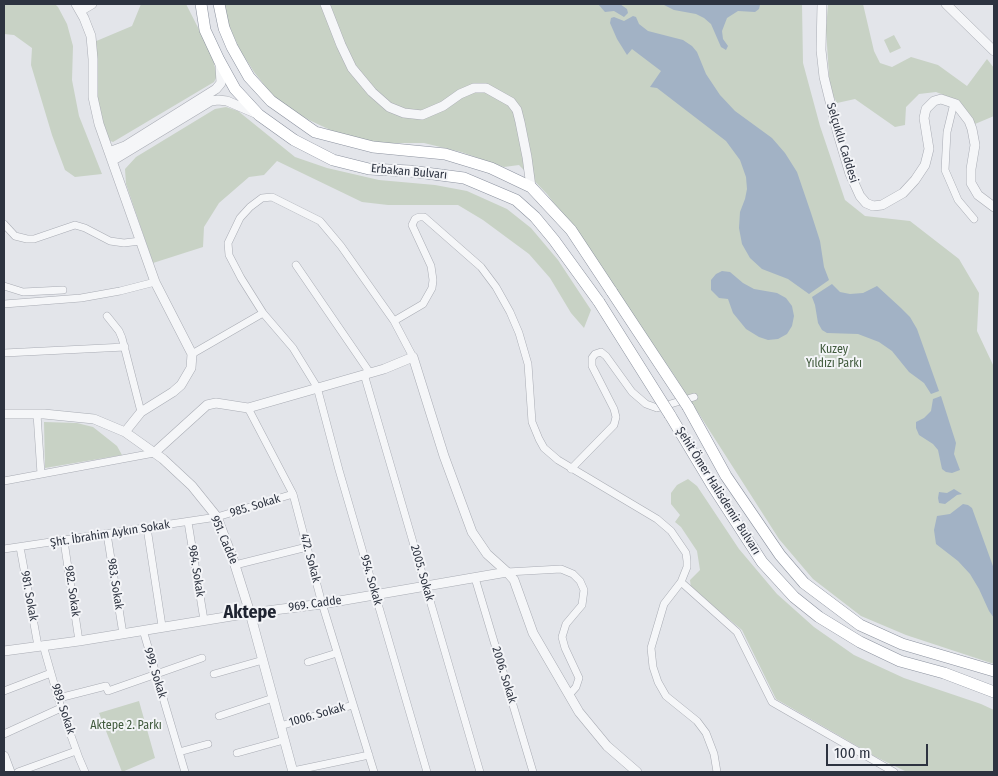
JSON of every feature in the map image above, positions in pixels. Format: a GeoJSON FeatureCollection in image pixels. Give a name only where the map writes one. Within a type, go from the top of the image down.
{"type":"FeatureCollection","features":[{"type":"Feature","properties":{"kind":"highway","name":"Erbakan Bulvarı"},"geometry":{"type":"LineString","coordinates":[[201,4],[205,30],[235,89],[259,115],[294,140],[333,160],[369,169],[410,171],[464,178],[516,200]]}},
{"type":"Feature","properties":{"kind":"highway","name":"Erbakan Bulvarı"},"geometry":{"type":"LineString","coordinates":[[219,4],[224,28],[232,47],[249,77],[271,101],[315,132],[374,147],[445,154],[491,168],[531,187]]}},
{"type":"Feature","properties":{"kind":"highway","name":"Şehit Ömer Halisdemir Bulvarı"},"geometry":{"type":"LineString","coordinates":[[531,187],[571,230],[688,407],[726,476],[780,556],[804,583],[860,625],[902,644],[994,671]]}},
{"type":"Feature","properties":{"kind":"highway","name":"Şehit Ömer Halisdemir Bulvarı"},"geometry":{"type":"LineString","coordinates":[[516,200],[535,217],[554,240],[599,302],[762,562],[794,597],[819,618],[860,642],[900,661],[944,673],[994,692]]}},
{"type":"Feature","properties":{"kind":"street"},"geometry":{"type":"LineString","coordinates":[[92,4],[78,8],[91,36],[95,109],[110,157],[155,282],[192,354],[191,368],[181,385],[141,412],[125,432]]}},
{"type":"Feature","properties":{"kind":"street"},"geometry":{"type":"LineString","coordinates":[[326,4],[341,45],[352,68],[372,92],[390,107],[404,114],[422,115],[443,106],[460,94],[474,88],[486,88],[511,102],[517,110],[520,122],[531,187]]}},
{"type":"Feature","properties":{"kind":"street","name":"Selçuklu Caddesi"},"geometry":{"type":"LineString","coordinates":[[822,4],[821,50],[829,98],[850,174],[856,190],[866,203],[873,206],[891,201],[903,193],[916,180],[925,165],[929,149],[924,118],[926,109],[934,101],[941,99],[954,103]]}},
{"type":"Feature","properties":{"kind":"street"},"geometry":{"type":"LineString","coordinates":[[946,4],[994,51]]}},
{"type":"Feature","properties":{"kind":"street"},"geometry":{"type":"LineString","coordinates":[[110,157],[216,89],[221,83],[219,60]]}},
{"type":"Feature","properties":{"kind":"street"},"geometry":{"type":"LineString","coordinates":[[110,157],[211,101],[227,101],[259,115]]}},
{"type":"Feature","properties":{"kind":"street"},"geometry":{"type":"LineString","coordinates":[[954,103],[969,121],[972,129],[975,145],[971,182],[978,195],[994,207]]}},
{"type":"Feature","properties":{"kind":"street"},"geometry":{"type":"LineString","coordinates":[[954,103],[947,132],[945,170],[958,200],[974,219]]}},
{"type":"Feature","properties":{"kind":"street","name":"954. Sokak"},"geometry":{"type":"LineString","coordinates":[[394,321],[341,246],[320,221],[272,197],[262,198],[240,218],[228,243],[229,255],[263,313],[293,348],[317,387],[427,772]]}},
{"type":"Feature","properties":{"kind":"street"},"geometry":{"type":"LineString","coordinates":[[637,772],[597,734],[569,696],[536,639],[514,580],[508,572],[487,554],[472,532],[444,456],[412,357],[394,321],[423,304],[432,288],[431,266],[412,225],[418,217],[424,217],[481,267],[501,295],[517,327],[526,354],[531,414],[535,431],[544,448],[571,469],[657,519],[671,531],[686,553],[687,567],[681,582],[664,604],[651,648],[653,666],[658,682],[666,696],[697,721],[706,733],[714,754],[717,772]]}},
{"type":"Feature","properties":{"kind":"street"},"geometry":{"type":"LineString","coordinates":[[4,224],[15,236],[27,240],[75,225],[110,241],[124,243],[140,241]]}},
{"type":"Feature","properties":{"kind":"street","name":"2005. Sokak"},"geometry":{"type":"LineString","coordinates":[[296,265],[367,374],[425,586],[480,772]]}},
{"type":"Feature","properties":{"kind":"street"},"geometry":{"type":"LineString","coordinates":[[4,304],[81,298],[155,282]]}},
{"type":"Feature","properties":{"kind":"street"},"geometry":{"type":"LineString","coordinates":[[4,286],[23,292],[63,290]]}},
{"type":"Feature","properties":{"kind":"street"},"geometry":{"type":"LineString","coordinates":[[192,354],[263,313]]}},
{"type":"Feature","properties":{"kind":"street"},"geometry":{"type":"LineString","coordinates":[[107,316],[119,331],[141,412]]}},
{"type":"Feature","properties":{"kind":"street"},"geometry":{"type":"LineString","coordinates":[[4,353],[124,347]]}},
{"type":"Feature","properties":{"kind":"street"},"geometry":{"type":"LineString","coordinates":[[571,469],[614,424],[616,417],[614,409],[592,366],[592,358],[595,354],[601,352],[606,356],[632,392],[646,404],[657,408],[694,397]]}},
{"type":"Feature","properties":{"kind":"street"},"geometry":{"type":"LineString","coordinates":[[4,481],[154,453],[207,405],[216,403],[248,408],[384,369],[412,357]]}},
{"type":"Feature","properties":{"kind":"street","name":"472. Sokak"},"geometry":{"type":"LineString","coordinates":[[248,408],[293,494],[322,604],[374,772]]}},
{"type":"Feature","properties":{"kind":"street","name":"951. Cadde"},"geometry":{"type":"LineString","coordinates":[[4,414],[37,414],[94,419],[125,432],[154,453],[192,486],[217,518],[235,565],[293,772]]}},
{"type":"Feature","properties":{"kind":"street"},"geometry":{"type":"LineString","coordinates":[[37,414],[41,474]]}},
{"type":"Feature","properties":{"kind":"street","name":"985. Sokak"},"geometry":{"type":"LineString","coordinates":[[217,518],[293,494]]}},
{"type":"Feature","properties":{"kind":"street","name":"Şht. İbrahim Aykın Sokak"},"geometry":{"type":"LineString","coordinates":[[4,549],[217,518]]}},
{"type":"Feature","properties":{"kind":"street","name":"984. Sokak"},"geometry":{"type":"LineString","coordinates":[[188,522],[204,620]]}},
{"type":"Feature","properties":{"kind":"street"},"geometry":{"type":"LineString","coordinates":[[147,528],[162,626]]}},
{"type":"Feature","properties":{"kind":"street","name":"983. Sokak"},"geometry":{"type":"LineString","coordinates":[[107,534],[123,634]]}},
{"type":"Feature","properties":{"kind":"street","name":"982. Sokak"},"geometry":{"type":"LineString","coordinates":[[64,541],[79,641]]}},
{"type":"Feature","properties":{"kind":"street","name":"981. Sokak"},"geometry":{"type":"LineString","coordinates":[[20,547],[41,646]]}},
{"type":"Feature","properties":{"kind":"street"},"geometry":{"type":"LineString","coordinates":[[235,565],[307,547]]}},
{"type":"Feature","properties":{"kind":"street"},"geometry":{"type":"LineString","coordinates":[[508,572],[561,569],[573,574],[582,586],[584,595],[582,604],[566,624],[562,637],[579,678],[576,688],[569,696]]}},
{"type":"Feature","properties":{"kind":"street","name":"969. Cadde"},"geometry":{"type":"LineString","coordinates":[[4,651],[79,641],[162,626],[322,604],[508,572]]}},
{"type":"Feature","properties":{"kind":"street","name":"2006. Sokak"},"geometry":{"type":"LineString","coordinates":[[475,578],[533,772]]}},
{"type":"Feature","properties":{"kind":"street"},"geometry":{"type":"LineString","coordinates":[[681,582],[737,632],[772,702],[894,772]]}},
{"type":"Feature","properties":{"kind":"street","name":"999. Sokak"},"geometry":{"type":"LineString","coordinates":[[142,630],[185,772]]}},
{"type":"Feature","properties":{"kind":"street","name":"989. Sokak"},"geometry":{"type":"LineString","coordinates":[[41,646],[76,751],[85,772]]}},
{"type":"Feature","properties":{"kind":"street"},"geometry":{"type":"LineString","coordinates":[[308,662],[337,653]]}},
{"type":"Feature","properties":{"kind":"street"},"geometry":{"type":"LineString","coordinates":[[58,698],[106,686],[108,691],[202,658]]}},
{"type":"Feature","properties":{"kind":"street"},"geometry":{"type":"LineString","coordinates":[[214,674],[263,660]]}},
{"type":"Feature","properties":{"kind":"street"},"geometry":{"type":"LineString","coordinates":[[4,691],[51,673]]}},
{"type":"Feature","properties":{"kind":"street"},"geometry":{"type":"LineString","coordinates":[[219,716],[273,698]]}},
{"type":"Feature","properties":{"kind":"street","name":"1006. Sokak"},"geometry":{"type":"LineString","coordinates":[[280,726],[353,705]]}},
{"type":"Feature","properties":{"kind":"street"},"geometry":{"type":"LineString","coordinates":[[4,734],[62,708]]}},
{"type":"Feature","properties":{"kind":"street"},"geometry":{"type":"LineString","coordinates":[[237,753],[284,740]]}},
{"type":"Feature","properties":{"kind":"street"},"geometry":{"type":"LineString","coordinates":[[179,752],[208,744]]}},
{"type":"Feature","properties":{"kind":"street"},"geometry":{"type":"LineString","coordinates":[[18,772],[76,751]]}},
{"type":"Feature","properties":{"kind":"street"},"geometry":{"type":"LineString","coordinates":[[293,772],[369,755]]}},
{"type":"Feature","properties":{"kind":"street"},"geometry":{"type":"LineString","coordinates":[[4,756],[7,768]]}},
{"type":"Feature","properties":{"kind":"green space"},"geometry":{"type":"Polygon","coordinates":[[[4,4],[55,4],[58,7],[67,24],[73,46],[72,80],[79,116],[102,174],[75,177],[65,170],[52,135],[31,65],[32,48],[14,35],[4,34],[4,4]]]}},
{"type":"Feature","properties":{"kind":"green space"},"geometry":{"type":"Polygon","coordinates":[[[141,4],[186,4],[212,55],[217,76],[214,82],[113,142],[108,140],[95,111],[94,42],[132,26],[141,4]]]}},
{"type":"Feature","properties":{"kind":"green space","name":"Kuzey Yıldızı Parkı"},"geometry":{"type":"Polygon","coordinates":[[[222,4],[802,4],[803,63],[820,126],[845,200],[865,216],[910,221],[959,259],[979,293],[977,331],[994,367],[994,664],[906,635],[861,616],[813,579],[779,539],[674,375],[585,244],[547,194],[519,165],[504,167],[461,152],[424,143],[376,143],[341,135],[309,120],[288,108],[273,96],[254,72],[240,50],[226,19],[222,4]]]}},
{"type":"Feature","properties":{"kind":"green space"},"geometry":{"type":"Polygon","coordinates":[[[828,4],[863,4],[874,51],[880,63],[892,67],[911,57],[938,65],[967,86],[987,59],[994,68],[994,116],[975,124],[959,101],[936,92],[919,94],[906,107],[905,125],[895,127],[855,99],[837,103],[830,90],[826,30],[828,4]]]}},
{"type":"Feature","properties":{"kind":"green space"},"geometry":{"type":"Polygon","coordinates":[[[894,35],[901,48],[890,53],[884,40],[894,35]]]}},
{"type":"Feature","properties":{"kind":"green space"},"geometry":{"type":"Polygon","coordinates":[[[226,107],[238,111],[295,157],[327,168],[379,180],[435,185],[467,191],[507,209],[531,228],[558,260],[591,310],[584,328],[571,313],[550,278],[529,254],[483,220],[458,205],[388,205],[362,202],[277,161],[264,175],[249,177],[219,203],[204,227],[203,247],[153,263],[126,184],[125,169],[136,157],[215,109],[226,107]]]}},
{"type":"Feature","properties":{"kind":"green space"},"geometry":{"type":"Polygon","coordinates":[[[44,422],[77,423],[93,427],[117,446],[122,455],[45,468],[44,422]]]}},
{"type":"Feature","properties":{"kind":"green space"},"geometry":{"type":"Polygon","coordinates":[[[688,479],[697,486],[739,549],[777,594],[814,627],[854,655],[904,678],[994,710],[994,772],[907,772],[876,757],[776,699],[742,630],[691,588],[690,580],[700,570],[697,551],[681,527],[675,522],[680,515],[671,504],[671,493],[677,485],[688,479]]]}},
{"type":"Feature","properties":{"kind":"green space","name":"Aktepe 2. Parkı"},"geometry":{"type":"Polygon","coordinates":[[[139,701],[155,758],[122,772],[99,713],[139,701]]]}},
{"type":"Feature","properties":{"kind":"water"},"geometry":{"type":"Polygon","coordinates":[[[598,4],[620,4],[627,9],[628,13],[624,17],[614,11],[605,12],[598,4]]]}},
{"type":"Feature","properties":{"kind":"water"},"geometry":{"type":"Polygon","coordinates":[[[662,4],[760,5],[759,9],[755,12],[738,11],[727,18],[722,31],[723,39],[728,46],[726,50],[721,47],[711,24],[704,18],[696,14],[674,10],[662,4]]]}},
{"type":"Feature","properties":{"kind":"water"},"geometry":{"type":"Polygon","coordinates":[[[633,16],[648,31],[683,40],[692,46],[697,52],[706,74],[720,95],[735,111],[772,138],[785,153],[797,172],[820,241],[824,267],[829,280],[809,294],[788,279],[762,269],[750,258],[742,244],[739,228],[740,212],[747,189],[746,177],[740,160],[726,141],[657,88],[650,87],[661,71],[632,49],[627,55],[610,23],[611,18],[614,17],[624,21],[633,16]]]}},
{"type":"Feature","properties":{"kind":"water"},"geometry":{"type":"Polygon","coordinates":[[[722,271],[730,272],[754,289],[777,293],[786,298],[792,306],[794,316],[792,326],[787,334],[778,339],[768,340],[746,329],[733,313],[728,299],[719,298],[711,290],[711,280],[722,271]]]}},
{"type":"Feature","properties":{"kind":"water"},"geometry":{"type":"Polygon","coordinates":[[[832,284],[840,292],[850,294],[863,293],[877,286],[910,317],[917,329],[939,391],[931,394],[924,383],[909,372],[892,351],[879,342],[858,334],[827,333],[822,330],[818,323],[812,297],[832,284]]]}},
{"type":"Feature","properties":{"kind":"water"},"geometry":{"type":"Polygon","coordinates":[[[941,396],[956,443],[954,454],[960,470],[952,473],[942,469],[938,450],[933,444],[919,435],[916,428],[916,422],[924,418],[931,411],[933,399],[941,396]]]}},
{"type":"Feature","properties":{"kind":"water"},"geometry":{"type":"Polygon","coordinates":[[[954,489],[962,494],[957,495],[945,504],[939,503],[939,492],[947,493],[954,489]]]}},
{"type":"Feature","properties":{"kind":"water"},"geometry":{"type":"Polygon","coordinates":[[[963,504],[972,508],[994,569],[994,618],[970,574],[958,561],[936,544],[934,530],[937,516],[950,514],[963,504]]]}},
{"type":"Feature","properties":{"kind":"district","name":"Aktepe"},"geometry":{"type":"Point","coordinates":[250,613]}}]}
